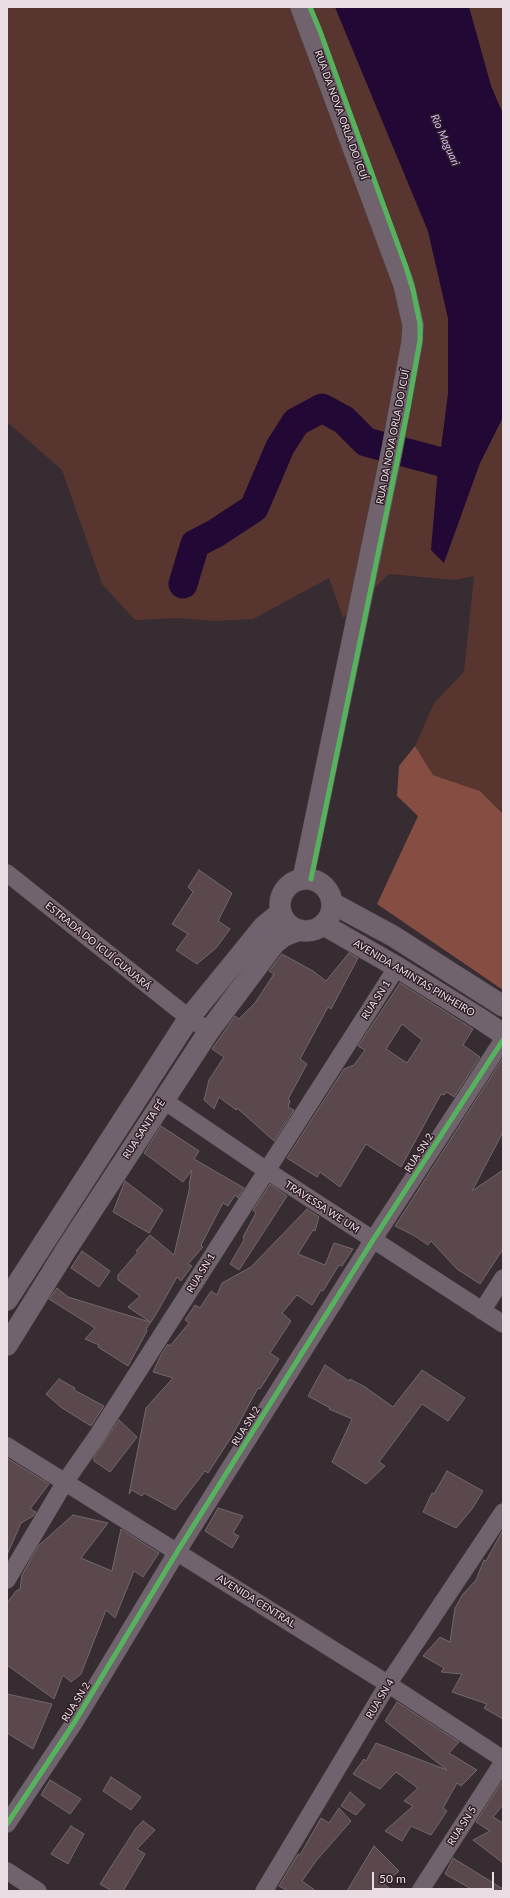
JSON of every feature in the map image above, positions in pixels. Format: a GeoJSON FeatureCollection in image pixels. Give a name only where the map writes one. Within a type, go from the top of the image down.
{"type":"FeatureCollection","features":[{"type":"Feature","properties":{"kind":"street","name":"RUA DA NOVA ORLA DO ICUÍ"},"geometry":{"type":"LineString","coordinates":[[301,7],[404,285],[413,325],[412,342],[392,450],[303,879]]}},
{"type":"Feature","properties":{"kind":"street","name":"ESTRADA DO ICUÍ GUAJARÁ"},"geometry":{"type":"LineString","coordinates":[[7,873],[189,1018],[209,1031]]}},
{"type":"Feature","properties":{"kind":"street"},"geometry":{"type":"LineString","coordinates":[[303,879],[315,881],[326,887],[332,902],[329,918],[324,925],[308,931],[300,930],[291,926],[285,920],[281,912],[280,903],[282,894],[294,882],[303,879]]}},
{"type":"Feature","properties":{"kind":"street"},"geometry":{"type":"LineString","coordinates":[[332,902],[393,936],[503,1006]]}},
{"type":"Feature","properties":{"kind":"street"},"geometry":{"type":"LineString","coordinates":[[7,1300],[189,1018],[263,927],[281,912]]}},
{"type":"Feature","properties":{"kind":"street","name":"AVENIDA AMINTAS PINHEIRO"},"geometry":{"type":"LineString","coordinates":[[324,925],[397,967],[503,1034]]}},
{"type":"Feature","properties":{"kind":"street","name":"RUA SANTA FÉ"},"geometry":{"type":"LineString","coordinates":[[7,1345],[66,1250],[209,1031],[274,943],[284,936],[300,930]]}},
{"type":"Feature","properties":{"kind":"street","name":"RUA SN 1"},"geometry":{"type":"LineString","coordinates":[[7,1580],[65,1482],[95,1439],[397,967]]}},
{"type":"Feature","properties":{"kind":"street","name":"RUA SN 2"},"geometry":{"type":"LineString","coordinates":[[7,1824],[74,1723],[178,1552],[373,1240],[503,1040]]}},
{"type":"Feature","properties":{"kind":"street","name":"TRAVESSA WE UM"},"geometry":{"type":"LineString","coordinates":[[163,1100],[266,1170],[503,1324]]}},
{"type":"Feature","properties":{"kind":"street"},"geometry":{"type":"LineString","coordinates":[[47,1237],[66,1250]]}},
{"type":"Feature","properties":{"kind":"street"},"geometry":{"type":"LineString","coordinates":[[482,1311],[503,1278]]}},
{"type":"Feature","properties":{"kind":"street","name":"AVENIDA CENTRAL"},"geometry":{"type":"LineString","coordinates":[[7,1446],[388,1684],[503,1761]]}},
{"type":"Feature","properties":{"kind":"street","name":"RUA SN 4"},"geometry":{"type":"LineString","coordinates":[[264,1891],[388,1684],[503,1512]]}},
{"type":"Feature","properties":{"kind":"street","name":"RUA SN 5"},"geometry":{"type":"LineString","coordinates":[[420,1891],[503,1761]]}},
{"type":"Feature","properties":{"kind":"street"},"geometry":{"type":"LineString","coordinates":[[7,1871],[38,1891]]}},
{"type":"Feature","properties":{"kind":"shaded area"},"geometry":{"type":"Polygon","coordinates":[[[7,7],[335,7],[428,231],[448,318],[448,394],[437,480],[480,463],[503,417],[503,814],[480,791],[433,775],[415,746],[434,703],[464,672],[474,576],[455,580],[389,574],[343,618],[329,578],[253,619],[215,621],[178,618],[135,620],[102,584],[62,470],[7,422],[7,7]]]}},
{"type":"Feature","properties":{"kind":"shaded area"},"geometry":{"type":"Polygon","coordinates":[[[469,7],[503,7],[503,114],[491,86],[469,7]]]}},
{"type":"Feature","properties":{"kind":"shaded area"},"geometry":{"type":"Polygon","coordinates":[[[415,746],[433,775],[480,791],[503,814],[503,990],[377,904],[418,816],[397,796],[399,766],[415,746]]]}},
{"type":"Feature","properties":{"kind":"water","name":"Rio Maguari"},"geometry":{"type":"Polygon","coordinates":[[[335,7],[469,7],[491,86],[503,114],[503,417],[480,463],[444,563],[431,550],[437,480],[448,394],[448,318],[428,231],[335,7]]]}},
{"type":"Feature","properties":{"kind":"building"},"geometry":{"type":"Polygon","coordinates":[[[199,870],[232,893],[218,921],[230,929],[216,948],[197,964],[176,950],[188,934],[172,924],[193,892],[188,887],[199,870]]]}},
{"type":"Feature","properties":{"kind":"building"},"geometry":{"type":"Polygon","coordinates":[[[349,953],[358,958],[331,1009],[328,1007],[300,1059],[307,1064],[288,1099],[290,1101],[288,1107],[294,1110],[274,1141],[237,1108],[236,1110],[219,1097],[214,1109],[204,1100],[209,1080],[224,1057],[212,1049],[235,1016],[239,1019],[255,1003],[274,974],[269,971],[282,954],[313,971],[326,981],[349,953]]]}},
{"type":"Feature","properties":{"kind":"building"},"geometry":{"type":"Polygon","coordinates":[[[400,983],[473,1029],[463,1045],[480,1057],[454,1097],[447,1092],[444,1095],[441,1094],[401,1167],[366,1144],[340,1187],[320,1172],[317,1177],[287,1158],[344,1069],[354,1065],[365,1050],[358,1046],[400,983]],[[402,1024],[386,1049],[407,1063],[422,1040],[402,1024]]]}},
{"type":"Feature","properties":{"kind":"building"},"geometry":{"type":"Polygon","coordinates":[[[503,1058],[503,1132],[472,1191],[503,1170],[503,1249],[480,1284],[457,1269],[431,1241],[428,1245],[415,1236],[395,1226],[503,1058]]]}},
{"type":"Feature","properties":{"kind":"building"},"geometry":{"type":"Polygon","coordinates":[[[161,1126],[199,1151],[194,1159],[244,1188],[238,1198],[235,1195],[228,1206],[223,1203],[201,1245],[203,1247],[188,1264],[192,1266],[181,1281],[177,1277],[146,1329],[147,1331],[128,1366],[98,1347],[99,1345],[85,1339],[95,1328],[49,1299],[57,1288],[68,1297],[150,1322],[128,1307],[140,1296],[118,1280],[118,1275],[138,1252],[136,1251],[150,1235],[174,1255],[190,1186],[192,1170],[183,1182],[144,1153],[161,1126]]]}},
{"type":"Feature","properties":{"kind":"building"},"geometry":{"type":"Polygon","coordinates":[[[125,1181],[163,1210],[149,1233],[113,1212],[125,1181]]]}},
{"type":"Feature","properties":{"kind":"building"},"geometry":{"type":"Polygon","coordinates":[[[270,1184],[287,1196],[239,1270],[230,1264],[244,1240],[243,1237],[256,1213],[253,1210],[270,1184]]]}},
{"type":"Feature","properties":{"kind":"building"},"geometry":{"type":"Polygon","coordinates":[[[307,1209],[319,1217],[315,1231],[313,1230],[298,1254],[325,1265],[334,1243],[353,1249],[342,1266],[339,1265],[323,1291],[321,1290],[312,1305],[297,1295],[282,1313],[291,1321],[270,1353],[279,1359],[260,1389],[258,1388],[232,1436],[208,1473],[205,1471],[175,1510],[144,1493],[142,1496],[132,1490],[129,1494],[146,1408],[173,1378],[153,1372],[161,1355],[168,1344],[170,1346],[189,1323],[185,1320],[195,1305],[200,1308],[211,1291],[217,1295],[222,1283],[251,1267],[307,1209]]]}},
{"type":"Feature","properties":{"kind":"building"},"geometry":{"type":"Polygon","coordinates":[[[82,1251],[110,1271],[99,1287],[71,1268],[82,1251]]]}},
{"type":"Feature","properties":{"kind":"building"},"geometry":{"type":"Polygon","coordinates":[[[325,1365],[349,1381],[350,1379],[365,1387],[393,1407],[422,1370],[465,1398],[448,1421],[422,1404],[379,1462],[385,1466],[366,1484],[332,1462],[352,1419],[329,1409],[330,1408],[308,1396],[325,1365]]]}},
{"type":"Feature","properties":{"kind":"building"},"geometry":{"type":"Polygon","coordinates":[[[59,1379],[75,1388],[74,1390],[104,1406],[91,1426],[62,1408],[46,1394],[59,1379]]]}},
{"type":"Feature","properties":{"kind":"building"},"geometry":{"type":"Polygon","coordinates":[[[119,1420],[137,1437],[110,1472],[94,1461],[94,1457],[119,1420]]]}},
{"type":"Feature","properties":{"kind":"building"},"geometry":{"type":"Polygon","coordinates":[[[7,1458],[49,1484],[30,1509],[36,1512],[33,1516],[21,1523],[7,1555],[7,1458]]]}},
{"type":"Feature","properties":{"kind":"building"},"geometry":{"type":"Polygon","coordinates":[[[447,1471],[483,1491],[472,1509],[456,1528],[423,1512],[432,1493],[434,1494],[447,1471]]]}},
{"type":"Feature","properties":{"kind":"building"},"geometry":{"type":"Polygon","coordinates":[[[218,1508],[243,1516],[233,1533],[239,1536],[232,1548],[205,1531],[218,1508]]]}},
{"type":"Feature","properties":{"kind":"building"},"geometry":{"type":"Polygon","coordinates":[[[73,1515],[108,1523],[81,1558],[112,1571],[121,1529],[159,1553],[143,1577],[134,1571],[115,1618],[106,1610],[81,1674],[71,1682],[63,1675],[54,1699],[7,1665],[7,1603],[16,1591],[20,1589],[22,1575],[38,1546],[73,1515]]]}},
{"type":"Feature","properties":{"kind":"building"},"geometry":{"type":"Polygon","coordinates":[[[503,1530],[503,1719],[484,1708],[487,1704],[452,1692],[462,1674],[441,1672],[444,1668],[423,1656],[440,1637],[450,1642],[455,1608],[463,1594],[476,1580],[484,1560],[486,1561],[503,1530]]]}},
{"type":"Feature","properties":{"kind":"building"},"geometry":{"type":"Polygon","coordinates":[[[7,1694],[52,1704],[33,1749],[7,1733],[7,1694]]]}},
{"type":"Feature","properties":{"kind":"building"},"geometry":{"type":"Polygon","coordinates":[[[397,1702],[459,1742],[449,1753],[477,1770],[461,1786],[457,1783],[443,1808],[447,1811],[431,1835],[411,1826],[402,1841],[385,1831],[413,1806],[404,1801],[418,1788],[396,1772],[380,1789],[353,1774],[364,1759],[366,1761],[376,1743],[447,1770],[385,1721],[397,1702]]]}},
{"type":"Feature","properties":{"kind":"building"},"geometry":{"type":"Polygon","coordinates":[[[111,1777],[141,1797],[131,1810],[103,1791],[111,1777]]]}},
{"type":"Feature","properties":{"kind":"building"},"geometry":{"type":"Polygon","coordinates":[[[50,1780],[81,1799],[70,1814],[41,1795],[50,1780]]]}},
{"type":"Feature","properties":{"kind":"building"},"geometry":{"type":"Polygon","coordinates":[[[503,1780],[503,1805],[493,1817],[503,1823],[503,1863],[473,1840],[490,1831],[476,1822],[503,1780]]]}},
{"type":"Feature","properties":{"kind":"building"},"geometry":{"type":"Polygon","coordinates":[[[350,1792],[365,1805],[356,1815],[341,1806],[350,1792]]]}},
{"type":"Feature","properties":{"kind":"building"},"geometry":{"type":"Polygon","coordinates":[[[339,1808],[351,1821],[316,1861],[302,1881],[316,1891],[288,1891],[279,1886],[298,1854],[300,1855],[321,1818],[329,1823],[339,1808]]]}},
{"type":"Feature","properties":{"kind":"building"},"geometry":{"type":"Polygon","coordinates":[[[143,1821],[155,1830],[137,1849],[145,1854],[123,1891],[112,1891],[100,1884],[136,1828],[143,1821]]]}},
{"type":"Feature","properties":{"kind":"building"},"geometry":{"type":"Polygon","coordinates":[[[71,1826],[84,1834],[68,1864],[51,1854],[71,1826]]]}},
{"type":"Feature","properties":{"kind":"building"},"geometry":{"type":"Polygon","coordinates":[[[374,1846],[399,1871],[384,1884],[393,1891],[347,1891],[374,1846]]]}},
{"type":"Feature","properties":{"kind":"building"},"geometry":{"type":"Polygon","coordinates":[[[453,1858],[503,1889],[503,1891],[475,1891],[445,1874],[453,1858]]]}},
{"type":"Feature","properties":{"kind":"waterway"},"geometry":{"type":"LineString","coordinates":[[183,584],[195,544],[216,533],[254,508],[280,447],[296,422],[322,408],[344,420],[366,442],[445,463],[463,454],[469,441]]}},
{"type":"Feature","properties":{"kind":"cycle path"},"geometry":{"type":"LineString","coordinates":[[310,7],[406,267],[413,290],[420,324],[420,340],[408,408],[311,879]]}},
{"type":"Feature","properties":{"kind":"cycle path"},"geometry":{"type":"LineString","coordinates":[[7,1824],[74,1723],[177,1552],[373,1240],[503,1040]]}}]}
